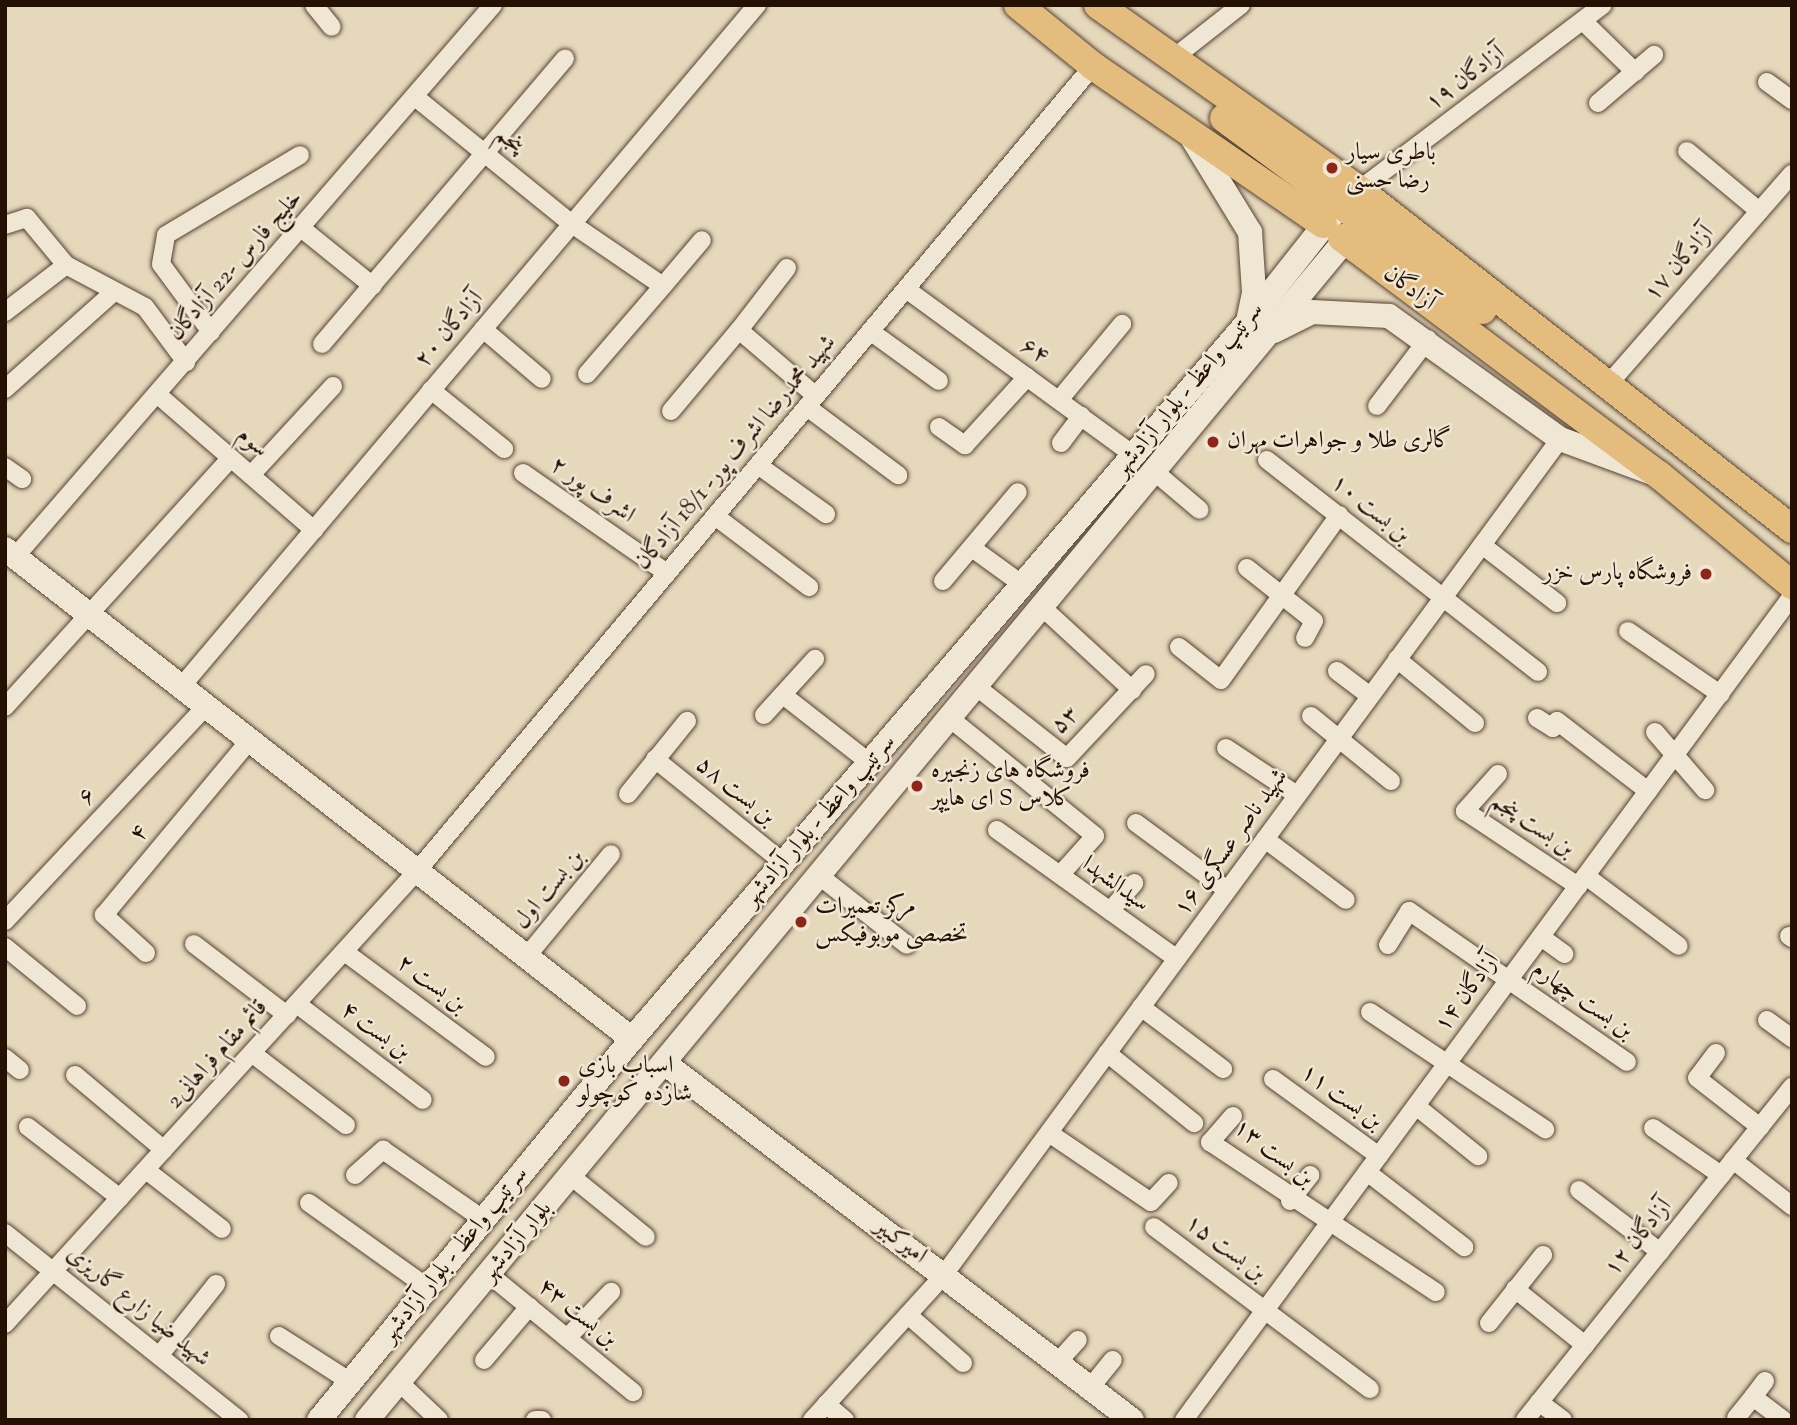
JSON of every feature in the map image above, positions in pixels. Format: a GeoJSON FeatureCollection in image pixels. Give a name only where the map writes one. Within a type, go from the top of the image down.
{"type":"FeatureCollection","features":[{"type":"Feature","properties":{"kind":"main road","name":"آزادگان"},"geometry":{"type":"LineString","coordinates":[[1018,5],[1093,66],[1188,130],[1512,315],[1792,529]]}},
{"type":"Feature","properties":{"kind":"main road","name":"آزادگان"},"geometry":{"type":"LineString","coordinates":[[1098,5],[1181,67],[1344,217],[1792,585]]}},
{"type":"Feature","properties":{"kind":"main road"},"geometry":{"type":"LineString","coordinates":[[1188,130],[1250,232],[1259,328],[1312,312],[1365,310],[1428,339],[1560,439],[1604,460],[1659,475]]}},
{"type":"Feature","properties":{"kind":"main road","name":"سرتیپ واعظ - بلوار آزادشهر"},"geometry":{"type":"LineString","coordinates":[[667,1065],[1156,472],[1259,328],[1344,217]]}},
{"type":"Feature","properties":{"kind":"main road","name":"سرتیپ واعظ - بلوار آزادشهر"},"geometry":{"type":"LineString","coordinates":[[319,1420],[632,1039],[1134,455],[1259,328]]}},
{"type":"Feature","properties":{"kind":"main road"},"geometry":{"type":"LineString","coordinates":[[10,553],[632,1039]]}},
{"type":"Feature","properties":{"kind":"main road","name":"بلوار آزادشهر"},"geometry":{"type":"LineString","coordinates":[[367,1420],[667,1065]]}},
{"type":"Feature","properties":{"kind":"main road","name":"امیرکبیر"},"geometry":{"type":"LineString","coordinates":[[667,1065],[1132,1420]]}},
{"type":"Feature","properties":{"kind":"street"},"geometry":{"type":"LineString","coordinates":[[314,5],[332,27]]}},
{"type":"Feature","properties":{"kind":"street","name":"خلیج فارس -22 آزادگان"},"geometry":{"type":"LineString","coordinates":[[10,553],[158,394],[493,5]]}},
{"type":"Feature","properties":{"kind":"street","name":"۲۰ آزادگان"},"geometry":{"type":"LineString","coordinates":[[181,687],[757,5]]}},
{"type":"Feature","properties":{"kind":"street"},"geometry":{"type":"LineString","coordinates":[[1181,67],[1241,5]]}},
{"type":"Feature","properties":{"kind":"street","name":"۱۹ آزادگان"},"geometry":{"type":"LineString","coordinates":[[1344,217],[1603,5]]}},
{"type":"Feature","properties":{"kind":"street"},"geometry":{"type":"LineString","coordinates":[[1583,21],[1635,72]]}},
{"type":"Feature","properties":{"kind":"street"},"geometry":{"type":"LineString","coordinates":[[1598,103],[1654,55]]}},
{"type":"Feature","properties":{"kind":"street"},"geometry":{"type":"LineString","coordinates":[[322,344],[565,58]]}},
{"type":"Feature","properties":{"kind":"street","name":"شهید محمدرضا اشرف پور- 18/1 آزادگان"},"geometry":{"type":"LineString","coordinates":[[417,871],[1093,66]]}},
{"type":"Feature","properties":{"kind":"street"},"geometry":{"type":"LineString","coordinates":[[1767,82],[1792,100]]}},
{"type":"Feature","properties":{"kind":"street","name":"پنجم"},"geometry":{"type":"LineString","coordinates":[[415,97],[572,224],[663,286]]}},
{"type":"Feature","properties":{"kind":"street"},"geometry":{"type":"LineString","coordinates":[[1687,151],[1759,211]]}},
{"type":"Feature","properties":{"kind":"street"},"geometry":{"type":"LineString","coordinates":[[211,332],[161,264],[166,235],[300,156]]}},
{"type":"Feature","properties":{"kind":"street","name":"۱۷ آزادگان"},"geometry":{"type":"LineString","coordinates":[[1606,387],[1792,174]]}},
{"type":"Feature","properties":{"kind":"street"},"geometry":{"type":"LineString","coordinates":[[5,225],[27,218],[66,265],[145,307],[186,362]]}},
{"type":"Feature","properties":{"kind":"street"},"geometry":{"type":"LineString","coordinates":[[301,228],[373,286]]}},
{"type":"Feature","properties":{"kind":"street"},"geometry":{"type":"LineString","coordinates":[[587,374],[702,240]]}},
{"type":"Feature","properties":{"kind":"street"},"geometry":{"type":"LineString","coordinates":[[5,312],[66,265]]}},
{"type":"Feature","properties":{"kind":"street"},"geometry":{"type":"LineString","coordinates":[[671,411],[787,268]]}},
{"type":"Feature","properties":{"kind":"street","name":"۶۴"},"geometry":{"type":"LineString","coordinates":[[906,289],[1134,455]]}},
{"type":"Feature","properties":{"kind":"street"},"geometry":{"type":"LineString","coordinates":[[5,389],[114,292]]}},
{"type":"Feature","properties":{"kind":"street"},"geometry":{"type":"LineString","coordinates":[[1059,400],[1121,322]]}},
{"type":"Feature","properties":{"kind":"street"},"geometry":{"type":"LineString","coordinates":[[483,329],[542,379]]}},
{"type":"Feature","properties":{"kind":"street"},"geometry":{"type":"LineString","coordinates":[[739,330],[811,402],[898,475]]}},
{"type":"Feature","properties":{"kind":"street"},"geometry":{"type":"LineString","coordinates":[[870,331],[939,381]]}},
{"type":"Feature","properties":{"kind":"street"},"geometry":{"type":"LineString","coordinates":[[1377,406],[1428,339]]}},
{"type":"Feature","properties":{"kind":"street"},"geometry":{"type":"LineString","coordinates":[[939,427],[965,445],[1027,377]]}},
{"type":"Feature","properties":{"kind":"street"},"geometry":{"type":"LineString","coordinates":[[251,475],[333,386]]}},
{"type":"Feature","properties":{"kind":"street"},"geometry":{"type":"LineString","coordinates":[[432,390],[504,449]]}},
{"type":"Feature","properties":{"kind":"street","name":"سوم"},"geometry":{"type":"LineString","coordinates":[[158,394],[314,530]]}},
{"type":"Feature","properties":{"kind":"street"},"geometry":{"type":"LineString","coordinates":[[1061,443],[1081,416]]}},
{"type":"Feature","properties":{"kind":"street","name":"۱۶ شهید ناصر عسگری"},"geometry":{"type":"LineString","coordinates":[[812,1420],[943,1276],[1560,439]]}},
{"type":"Feature","properties":{"kind":"street"},"geometry":{"type":"LineString","coordinates":[[5,707],[91,617],[231,458]]}},
{"type":"Feature","properties":{"kind":"street","name":"بن بست ۱۰"},"geometry":{"type":"LineString","coordinates":[[1267,460],[1339,514],[1441,599],[1538,672]]}},
{"type":"Feature","properties":{"kind":"street"},"geometry":{"type":"LineString","coordinates":[[758,465],[826,514]]}},
{"type":"Feature","properties":{"kind":"street"},"geometry":{"type":"LineString","coordinates":[[5,467],[22,479]]}},
{"type":"Feature","properties":{"kind":"street"},"geometry":{"type":"LineString","coordinates":[[1156,472],[1200,510]]}},
{"type":"Feature","properties":{"kind":"street","name":"۲ اشرف پور"},"geometry":{"type":"LineString","coordinates":[[523,473],[667,573]]}},
{"type":"Feature","properties":{"kind":"street"},"geometry":{"type":"LineString","coordinates":[[943,582],[1018,492]]}},
{"type":"Feature","properties":{"kind":"street"},"geometry":{"type":"LineString","coordinates":[[1179,647],[1221,680],[1339,514]]}},
{"type":"Feature","properties":{"kind":"street"},"geometry":{"type":"LineString","coordinates":[[715,516],[809,587]]}},
{"type":"Feature","properties":{"kind":"street"},"geometry":{"type":"LineString","coordinates":[[1482,545],[1557,603]]}},
{"type":"Feature","properties":{"kind":"street"},"geometry":{"type":"LineString","coordinates":[[972,548],[1023,585]]}},
{"type":"Feature","properties":{"kind":"street"},"geometry":{"type":"LineString","coordinates":[[1247,568],[1314,621],[1305,638]]}},
{"type":"Feature","properties":{"kind":"street","name":"۱۴ آزادگان"},"geometry":{"type":"LineString","coordinates":[[1184,1420],[1792,596]]}},
{"type":"Feature","properties":{"kind":"street"},"geometry":{"type":"LineString","coordinates":[[1044,608],[1132,690]]}},
{"type":"Feature","properties":{"kind":"street"},"geometry":{"type":"LineString","coordinates":[[1628,631],[1720,694]]}},
{"type":"Feature","properties":{"kind":"street"},"geometry":{"type":"LineString","coordinates":[[764,715],[815,659]]}},
{"type":"Feature","properties":{"kind":"street"},"geometry":{"type":"LineString","coordinates":[[1397,659],[1475,723]]}},
{"type":"Feature","properties":{"kind":"street"},"geometry":{"type":"LineString","coordinates":[[1337,671],[1370,696]]}},
{"type":"Feature","properties":{"kind":"street","name":"۵۳"},"geometry":{"type":"LineString","coordinates":[[978,688],[1067,758],[1146,674]]}},
{"type":"Feature","properties":{"kind":"street"},"geometry":{"type":"LineString","coordinates":[[783,695],[870,764]]}},
{"type":"Feature","properties":{"kind":"street","name":"۶"},"geometry":{"type":"LineString","coordinates":[[8,912],[206,706]]}},
{"type":"Feature","properties":{"kind":"street"},"geometry":{"type":"LineString","coordinates":[[1311,716],[1391,781]]}},
{"type":"Feature","properties":{"kind":"street"},"geometry":{"type":"LineString","coordinates":[[1536,718],[1553,728],[1557,721],[1648,791]]}},
{"type":"Feature","properties":{"kind":"street","name":"سیدالشهدا"},"geometry":{"type":"LineString","coordinates":[[952,720],[1095,836],[1060,875]]}},
{"type":"Feature","properties":{"kind":"street"},"geometry":{"type":"LineString","coordinates":[[628,794],[687,721]]}},
{"type":"Feature","properties":{"kind":"street"},"geometry":{"type":"LineString","coordinates":[[1655,732],[1676,753],[1705,790]]}},
{"type":"Feature","properties":{"kind":"street","name":"۴"},"geometry":{"type":"LineString","coordinates":[[146,953],[104,915],[250,740]]}},
{"type":"Feature","properties":{"kind":"street"},"geometry":{"type":"LineString","coordinates":[[1226,748],[1297,795]]}},
{"type":"Feature","properties":{"kind":"street","name":"بن بست ۵۸"},"geometry":{"type":"LineString","coordinates":[[655,759],[784,863]]}},
{"type":"Feature","properties":{"kind":"street","name":"بن بست پنجم"},"geometry":{"type":"LineString","coordinates":[[1498,775],[1465,811],[1582,881]]}},
{"type":"Feature","properties":{"kind":"street"},"geometry":{"type":"LineString","coordinates":[[1136,823],[1227,890]]}},
{"type":"Feature","properties":{"kind":"street","name":"سیدالشهدا"},"geometry":{"type":"LineString","coordinates":[[997,830],[1177,959]]}},
{"type":"Feature","properties":{"kind":"street"},"geometry":{"type":"LineString","coordinates":[[1265,839],[1346,900]]}},
{"type":"Feature","properties":{"kind":"street","name":"بن بست اول"},"geometry":{"type":"LineString","coordinates":[[527,956],[611,854]]}},
{"type":"Feature","properties":{"kind":"street","name":"2قائم مقام فراهانی"},"geometry":{"type":"LineString","coordinates":[[5,1324],[346,953],[417,871]]}},
{"type":"Feature","properties":{"kind":"street"},"geometry":{"type":"LineString","coordinates":[[822,878],[907,945]]}},
{"type":"Feature","properties":{"kind":"street"},"geometry":{"type":"LineString","coordinates":[[1582,881],[1679,946]]}},
{"type":"Feature","properties":{"kind":"street"},"geometry":{"type":"LineString","coordinates":[[1110,911],[1134,883]]}},
{"type":"Feature","properties":{"kind":"street","name":"بن بست چهارم"},"geometry":{"type":"LineString","coordinates":[[1388,944],[1409,911],[1627,1062]]}},
{"type":"Feature","properties":{"kind":"street"},"geometry":{"type":"LineString","coordinates":[[1541,937],[1563,954]]}},
{"type":"Feature","properties":{"kind":"street","name":"بن بست ۴"},"geometry":{"type":"LineString","coordinates":[[194,944],[423,1100]]}},
{"type":"Feature","properties":{"kind":"street"},"geometry":{"type":"LineString","coordinates":[[5,947],[77,1006]]}},
{"type":"Feature","properties":{"kind":"street","name":"بن بست ۲"},"geometry":{"type":"LineString","coordinates":[[346,953],[486,1057]]}},
{"type":"Feature","properties":{"kind":"street"},"geometry":{"type":"LineString","coordinates":[[1141,1007],[1223,1069]]}},
{"type":"Feature","properties":{"kind":"street"},"geometry":{"type":"LineString","coordinates":[[1370,1012],[1450,1060],[1545,1129]]}},
{"type":"Feature","properties":{"kind":"street"},"geometry":{"type":"LineString","coordinates":[[1767,1020],[1792,1038]]}},
{"type":"Feature","properties":{"kind":"street"},"geometry":{"type":"LineString","coordinates":[[1107,1053],[1195,1123]]}},
{"type":"Feature","properties":{"kind":"street"},"geometry":{"type":"LineString","coordinates":[[1716,1053],[1694,1082],[1760,1127]]}},
{"type":"Feature","properties":{"kind":"street"},"geometry":{"type":"LineString","coordinates":[[253,1054],[346,1125]]}},
{"type":"Feature","properties":{"kind":"street"},"geometry":{"type":"LineString","coordinates":[[75,1075],[164,1150]]}},
{"type":"Feature","properties":{"kind":"street","name":"بن بست ۱۱"},"geometry":{"type":"LineString","coordinates":[[1273,1079],[1379,1156]]}},
{"type":"Feature","properties":{"kind":"street","name":"۱۲ آزادگان"},"geometry":{"type":"LineString","coordinates":[[1525,1420],[1792,1087]]}},
{"type":"Feature","properties":{"kind":"street"},"geometry":{"type":"LineString","coordinates":[[1416,1106],[1479,1156]]}},
{"type":"Feature","properties":{"kind":"street","name":"بن بست ۱۳"},"geometry":{"type":"LineString","coordinates":[[1233,1116],[1210,1142],[1290,1201],[1436,1292]]}},
{"type":"Feature","properties":{"kind":"street"},"geometry":{"type":"LineString","coordinates":[[28,1127],[120,1198]]}},
{"type":"Feature","properties":{"kind":"street"},"geometry":{"type":"LineString","coordinates":[[1653,1128],[1721,1175]]}},
{"type":"Feature","properties":{"kind":"street"},"geometry":{"type":"LineString","coordinates":[[1049,1133],[1151,1202],[1169,1183]]}},
{"type":"Feature","properties":{"kind":"street"},"geometry":{"type":"LineString","coordinates":[[355,1175],[383,1150],[484,1220]]}},
{"type":"Feature","properties":{"kind":"street"},"geometry":{"type":"LineString","coordinates":[[1733,1160],[1792,1206]]}},
{"type":"Feature","properties":{"kind":"street"},"geometry":{"type":"LineString","coordinates":[[146,1170],[222,1229]]}},
{"type":"Feature","properties":{"kind":"street"},"geometry":{"type":"LineString","coordinates":[[1367,1172],[1464,1247]]}},
{"type":"Feature","properties":{"kind":"street"},"geometry":{"type":"LineString","coordinates":[[1290,1201],[1310,1175]]}},
{"type":"Feature","properties":{"kind":"street"},"geometry":{"type":"LineString","coordinates":[[572,1177],[646,1237]]}},
{"type":"Feature","properties":{"kind":"street"},"geometry":{"type":"LineString","coordinates":[[1579,1190],[1660,1252]]}},
{"type":"Feature","properties":{"kind":"street"},"geometry":{"type":"LineString","coordinates":[[309,1203],[428,1288]]}},
{"type":"Feature","properties":{"kind":"street","name":"بن بست ۱۵"},"geometry":{"type":"LineString","coordinates":[[1154,1227],[1370,1389]]}},
{"type":"Feature","properties":{"kind":"street","name":"شهید ضیا زارع گاریزی"},"geometry":{"type":"LineString","coordinates":[[5,1233],[239,1420]]}},
{"type":"Feature","properties":{"kind":"street"},"geometry":{"type":"LineString","coordinates":[[1489,1323],[1543,1255]]}},
{"type":"Feature","properties":{"kind":"street","name":"بن بست ۴۳"},"geometry":{"type":"LineString","coordinates":[[490,1275],[634,1392]]}},
{"type":"Feature","properties":{"kind":"street"},"geometry":{"type":"LineString","coordinates":[[159,1356],[216,1284]]}},
{"type":"Feature","properties":{"kind":"street"},"geometry":{"type":"LineString","coordinates":[[1515,1289],[1585,1345]]}},
{"type":"Feature","properties":{"kind":"street"},"geometry":{"type":"LineString","coordinates":[[567,1338],[611,1292]]}},
{"type":"Feature","properties":{"kind":"street"},"geometry":{"type":"LineString","coordinates":[[484,1360],[529,1307]]}},
{"type":"Feature","properties":{"kind":"street"},"geometry":{"type":"LineString","coordinates":[[908,1315],[964,1363]]}},
{"type":"Feature","properties":{"kind":"street"},"geometry":{"type":"LineString","coordinates":[[279,1336],[351,1382]]}},
{"type":"Feature","properties":{"kind":"street"},"geometry":{"type":"LineString","coordinates":[[1057,1363],[1078,1340]]}},
{"type":"Feature","properties":{"kind":"street"},"geometry":{"type":"LineString","coordinates":[[1090,1388],[1113,1360]]}},
{"type":"Feature","properties":{"kind":"street"},"geometry":{"type":"LineString","coordinates":[[1737,1418],[1765,1381]]}},
{"type":"Feature","properties":{"kind":"street"},"geometry":{"type":"LineString","coordinates":[[399,1382],[439,1420]]}},
{"type":"Feature","properties":{"kind":"street"},"geometry":{"type":"LineString","coordinates":[[1752,1397],[1783,1420]]}},
{"type":"Feature","properties":{"kind":"street"},"geometry":{"type":"LineString","coordinates":[[1539,1402],[1563,1420]]}},
{"type":"Feature","properties":{"kind":"street"},"geometry":{"type":"LineString","coordinates":[[826,1404],[845,1420]]}},
{"type":"Feature","properties":{"kind":"street"},"geometry":{"type":"LineString","coordinates":[[535,1420],[542,1420]]}},
{"type":"Feature","properties":{"kind":"place","name":"باطری سیار رضا حسنی"},"geometry":{"type":"Point","coordinates":[1332,168]}},
{"type":"Feature","properties":{"kind":"place","name":"گالری طلا و جواهرات مهران"},"geometry":{"type":"Point","coordinates":[1213,442]}},
{"type":"Feature","properties":{"kind":"place","name":"فروشگاه پارس خزر"},"geometry":{"type":"Point","coordinates":[1706,574]}},
{"type":"Feature","properties":{"kind":"place","name":"فروشگاه های زنجیره ای هایپر S کلاس"},"geometry":{"type":"Point","coordinates":[917,786]}},
{"type":"Feature","properties":{"kind":"place","name":"مرکز تعمیرات تخصصی موبوفیکس"},"geometry":{"type":"Point","coordinates":[801,922]}},
{"type":"Feature","properties":{"kind":"place","name":"اسباب بازی شازده کوچولو"},"geometry":{"type":"Point","coordinates":[564,1081]}}]}
